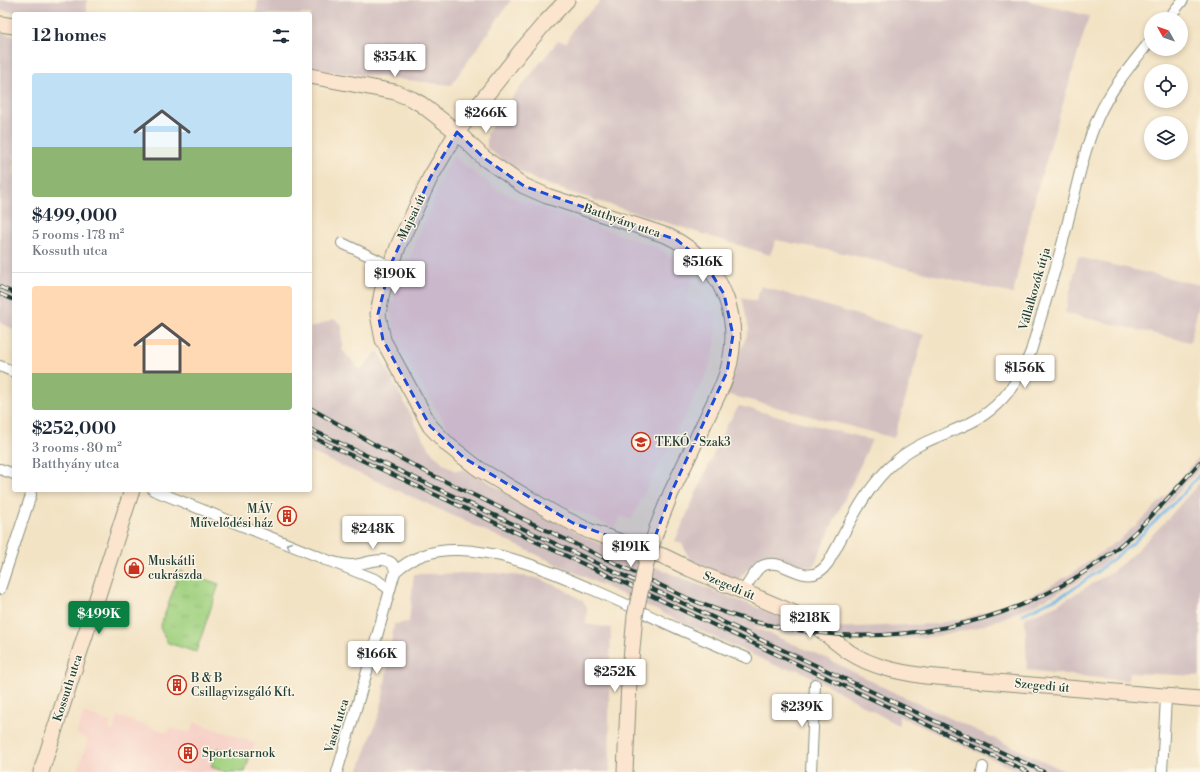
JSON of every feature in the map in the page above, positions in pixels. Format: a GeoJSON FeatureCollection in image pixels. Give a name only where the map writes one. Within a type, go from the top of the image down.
{"type":"FeatureCollection","features":[{"type":"Feature","properties":{"kind":"main road","name":"Majsai út"},"geometry":{"type":"LineString","coordinates":[[459,454],[430,426],[383,340],[378,314],[382,292],[390,266],[414,211],[457,132],[526,45],[567,0]]}},
{"type":"Feature","properties":{"kind":"main road"},"geometry":{"type":"LineString","coordinates":[[0,24],[12,26]]}},
{"type":"Feature","properties":{"kind":"main road","name":"Batthyány utca"},"geometry":{"type":"LineString","coordinates":[[312,76],[404,95],[421,104],[457,132],[484,158],[524,186],[547,196],[660,233],[676,240],[705,263],[717,280],[724,294],[731,314],[733,335],[732,351],[727,372],[671,493],[657,528],[647,560],[635,616],[629,682],[625,772]]}},
{"type":"Feature","properties":{"kind":"main road"},"geometry":{"type":"LineString","coordinates":[[474,110],[470,121],[471,133],[474,143],[484,158]]}},
{"type":"Feature","properties":{"kind":"main road","name":"Szegedi út"},"geometry":{"type":"LineString","coordinates":[[459,454],[479,469],[573,523],[605,537],[631,544],[663,556],[805,618],[850,653],[878,666],[925,676],[1200,699]]}},
{"type":"Feature","properties":{"kind":"main road","name":"Kossuth utca"},"geometry":{"type":"LineString","coordinates":[[41,772],[131,492]]}},
{"type":"Feature","properties":{"kind":"street"},"geometry":{"type":"LineString","coordinates":[[1174,12],[1183,0]]}},
{"type":"Feature","properties":{"kind":"street","name":"Vállalkozók útja"},"geometry":{"type":"LineString","coordinates":[[743,592],[757,570],[766,565],[777,565],[806,575],[821,571],[828,563],[868,493],[883,472],[926,441],[970,423],[982,416],[999,402],[1013,387],[1025,366],[1031,351],[1093,130],[1106,101],[1144,49]]}},
{"type":"Feature","properties":{"kind":"street"},"geometry":{"type":"LineString","coordinates":[[342,243],[390,266]]}},
{"type":"Feature","properties":{"kind":"street"},"geometry":{"type":"LineString","coordinates":[[0,366],[12,371]]}},
{"type":"Feature","properties":{"kind":"street"},"geometry":{"type":"LineString","coordinates":[[0,469],[12,473]]}},
{"type":"Feature","properties":{"kind":"street"},"geometry":{"type":"LineString","coordinates":[[0,588],[31,495],[30,492]]}},
{"type":"Feature","properties":{"kind":"street"},"geometry":{"type":"LineString","coordinates":[[158,492],[376,580],[390,590]]}},
{"type":"Feature","properties":{"kind":"street"},"geometry":{"type":"LineString","coordinates":[[325,560],[349,565],[377,560],[386,560],[392,564],[395,572],[402,565],[412,560],[429,553],[445,550],[460,550],[500,556],[558,575],[747,658]]}},
{"type":"Feature","properties":{"kind":"street","name":"Vasút utca"},"geometry":{"type":"LineString","coordinates":[[337,772],[395,572]]}},
{"type":"Feature","properties":{"kind":"street"},"geometry":{"type":"LineString","coordinates":[[811,772],[815,684]]}},
{"type":"Feature","properties":{"kind":"street"},"geometry":{"type":"LineString","coordinates":[[1162,772],[1166,697]]}},
{"type":"Feature","properties":{"kind":"highlighted area"},"geometry":{"type":"Polygon","coordinates":[[[457,132],[484,158],[524,186],[677,240],[705,263],[724,294],[733,335],[727,372],[671,493],[650,551],[573,523],[464,458],[430,426],[383,340],[378,314],[390,266],[430,178],[457,132]]]}},
{"type":"Feature","properties":{"kind":"shaded area"},"geometry":{"type":"Polygon","coordinates":[[[0,0],[87,0],[87,12],[12,12],[0,10],[0,0]]]}},
{"type":"Feature","properties":{"kind":"shaded area"},"geometry":{"type":"Polygon","coordinates":[[[258,0],[511,0],[451,85],[312,69],[312,12],[256,12],[258,0]]]}},
{"type":"Feature","properties":{"kind":"shaded area"},"geometry":{"type":"Polygon","coordinates":[[[602,0],[1026,0],[1089,16],[1036,194],[1013,294],[843,253],[776,240],[770,255],[569,192],[536,180],[508,165],[487,148],[487,133],[511,99],[558,41],[567,42],[575,25],[602,0]]]}},
{"type":"Feature","properties":{"kind":"shaded area"},"geometry":{"type":"Polygon","coordinates":[[[0,33],[12,36],[12,328],[0,323],[0,33]]]}},
{"type":"Feature","properties":{"kind":"shaded area"},"geometry":{"type":"Polygon","coordinates":[[[453,155],[497,190],[524,202],[658,248],[670,256],[693,276],[687,299],[697,307],[716,313],[715,345],[707,373],[631,520],[621,516],[615,528],[535,492],[456,440],[394,340],[391,305],[444,173],[453,155]]]}},
{"type":"Feature","properties":{"kind":"shaded area"},"geometry":{"type":"Polygon","coordinates":[[[1078,257],[1200,285],[1200,300],[1190,342],[1065,313],[1078,257]]]}},
{"type":"Feature","properties":{"kind":"shaded area"},"geometry":{"type":"Polygon","coordinates":[[[761,286],[924,335],[894,438],[726,394],[749,329],[742,298],[756,301],[761,286]]]}},
{"type":"Feature","properties":{"kind":"shaded area"},"geometry":{"type":"Polygon","coordinates":[[[334,319],[342,325],[342,350],[360,370],[378,351],[423,439],[433,453],[444,464],[456,471],[465,469],[585,537],[686,580],[798,623],[828,628],[935,624],[966,618],[1013,603],[1045,589],[1071,574],[1120,539],[1144,518],[1200,456],[1200,468],[1172,500],[1136,536],[1101,566],[1075,583],[1034,605],[993,622],[949,634],[922,638],[895,639],[850,639],[787,634],[749,625],[826,658],[889,690],[1067,772],[1020,772],[899,716],[899,726],[799,670],[781,668],[417,499],[312,453],[312,327],[334,319]]]}},
{"type":"Feature","properties":{"kind":"shaded area"},"geometry":{"type":"Polygon","coordinates":[[[739,406],[872,440],[813,567],[759,557],[737,581],[691,563],[682,543],[675,541],[725,428],[739,406]]]}},
{"type":"Feature","properties":{"kind":"shaded area"},"geometry":{"type":"Polygon","coordinates":[[[1200,482],[1200,676],[1130,673],[1127,681],[1027,670],[1025,618],[1057,605],[1113,571],[1135,552],[1164,523],[1200,482]]]}},
{"type":"Feature","properties":{"kind":"shaded area"},"geometry":{"type":"Polygon","coordinates":[[[496,573],[537,578],[562,588],[583,601],[587,608],[586,624],[611,628],[609,700],[610,772],[358,772],[381,709],[394,624],[409,622],[414,574],[496,573]]]}},
{"type":"Feature","properties":{"kind":"shaded area"},"geometry":{"type":"Polygon","coordinates":[[[83,713],[111,722],[109,730],[113,731],[118,716],[168,733],[169,727],[190,733],[194,722],[255,743],[246,772],[77,772],[88,739],[76,734],[83,713]]]}},
{"type":"Feature","properties":{"kind":"green space"},"geometry":{"type":"Polygon","coordinates":[[[180,571],[219,584],[196,652],[168,643],[160,628],[180,571]]]}},
{"type":"Feature","properties":{"kind":"green space"},"geometry":{"type":"Polygon","coordinates":[[[218,748],[249,758],[245,772],[228,772],[211,767],[218,748]]]}},
{"type":"Feature","properties":{"kind":"waterway"},"geometry":{"type":"LineString","coordinates":[[1023,614],[1069,592],[1098,571],[1133,543],[1179,498],[1200,474]]}},
{"type":"Feature","properties":{"kind":"railway"},"geometry":{"type":"LineString","coordinates":[[0,287],[12,292]]}},
{"type":"Feature","properties":{"kind":"railway"},"geometry":{"type":"LineString","coordinates":[[0,294],[12,299]]}},
{"type":"Feature","properties":{"kind":"railway"},"geometry":{"type":"LineString","coordinates":[[312,409],[430,474],[687,598],[756,622],[803,631],[850,635],[898,634],[945,628],[991,616],[1035,599],[1077,577],[1116,549],[1149,518],[1200,462]]}},
{"type":"Feature","properties":{"kind":"railway"},"geometry":{"type":"LineString","coordinates":[[312,430],[1044,772]]}},
{"type":"Feature","properties":{"kind":"railway"},"geometry":{"type":"LineString","coordinates":[[312,437],[1028,772]]}},
{"type":"Feature","properties":{"kind":"place","name":"TEKÓ - Szak3"},"geometry":{"type":"Point","coordinates":[641,442]}},
{"type":"Feature","properties":{"kind":"place","name":"MÁV Művelődési ház"},"geometry":{"type":"Point","coordinates":[287,516]}},
{"type":"Feature","properties":{"kind":"place","name":"Muskátli cukrászda"},"geometry":{"type":"Point","coordinates":[134,568]}},
{"type":"Feature","properties":{"kind":"place","name":"B & B Csillagvizsgáló Kft."},"geometry":{"type":"Point","coordinates":[177,685]}},
{"type":"Feature","properties":{"kind":"place","name":"Sportcsarnok"},"geometry":{"type":"Point","coordinates":[188,753]}}]}
